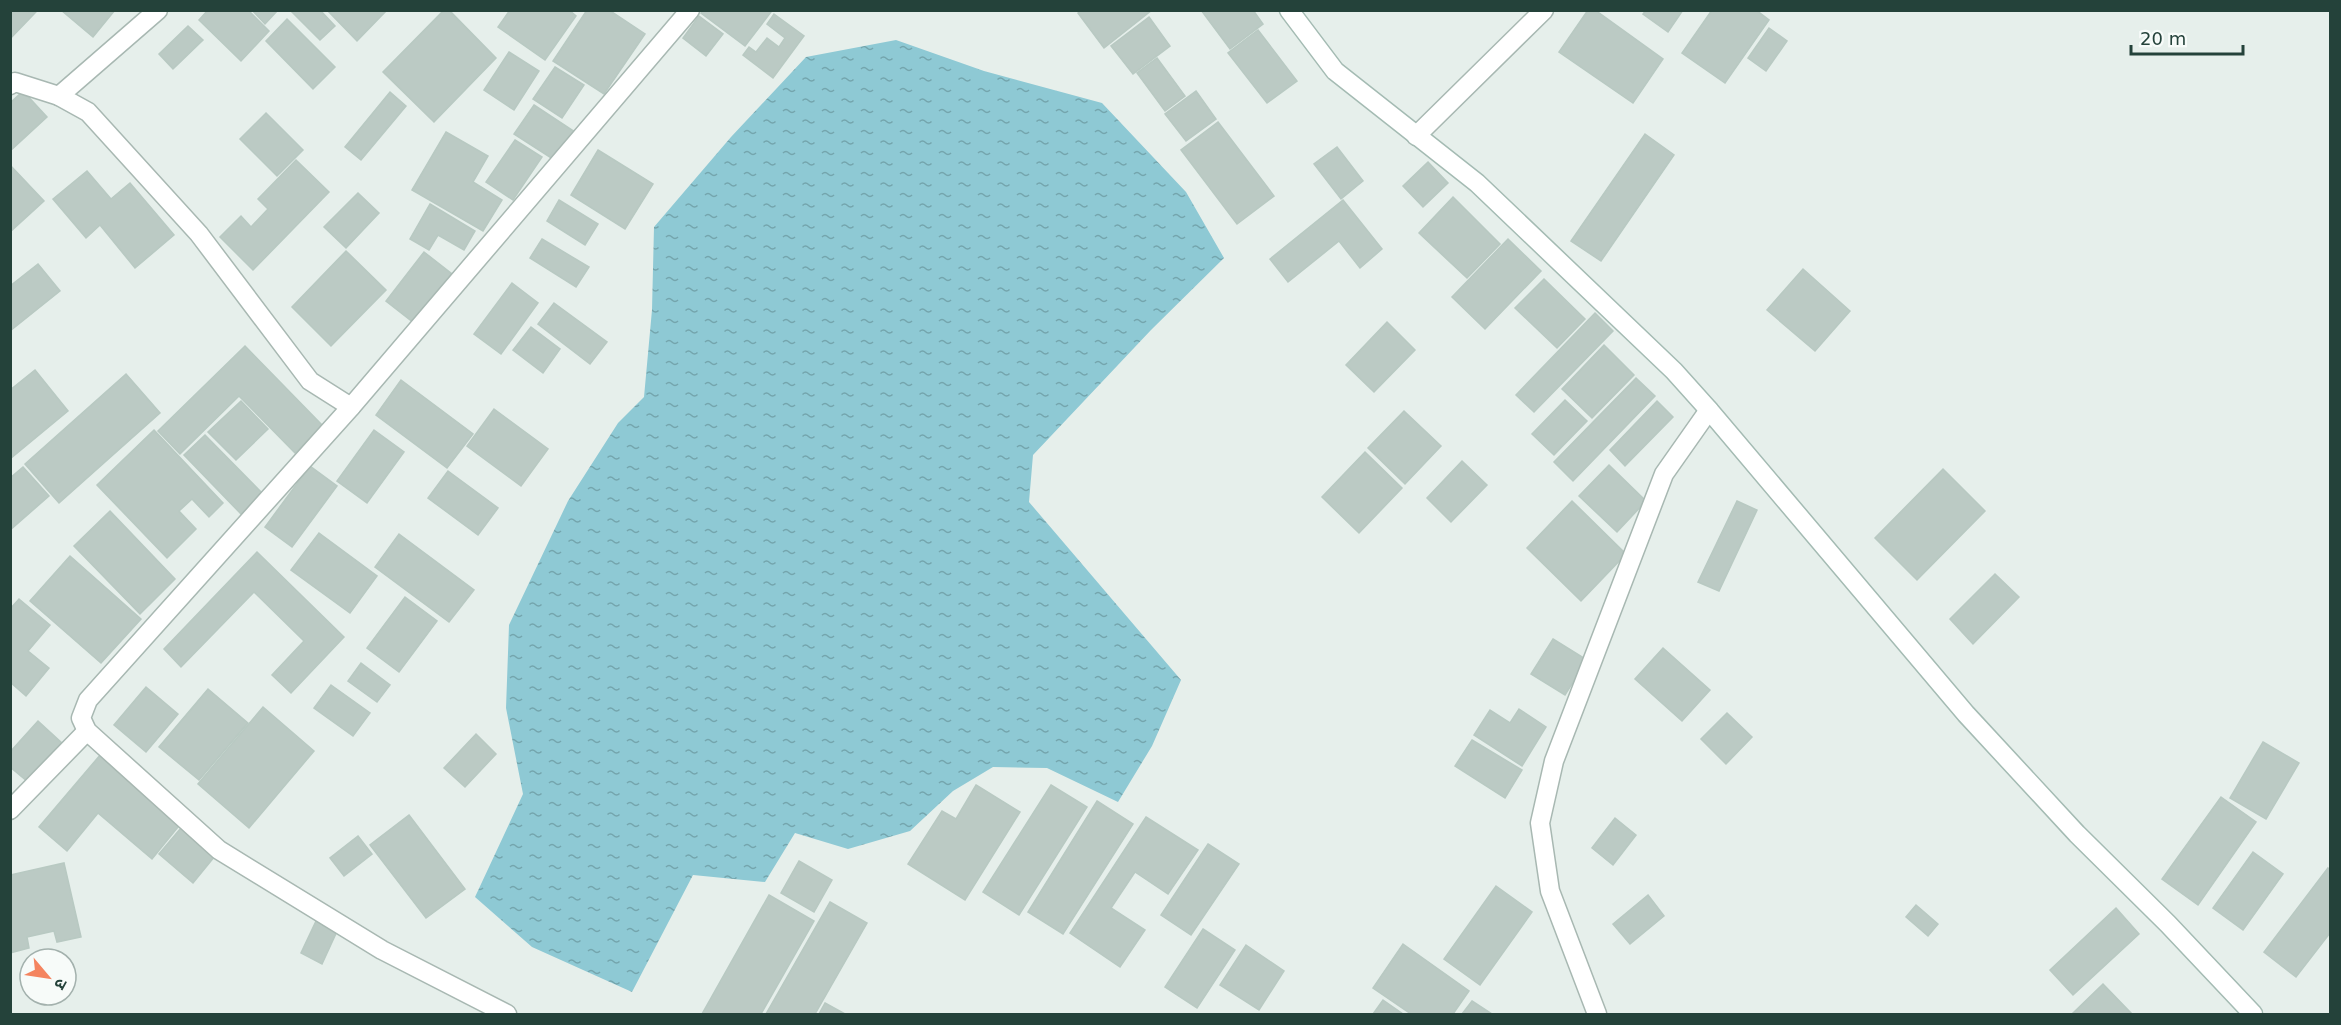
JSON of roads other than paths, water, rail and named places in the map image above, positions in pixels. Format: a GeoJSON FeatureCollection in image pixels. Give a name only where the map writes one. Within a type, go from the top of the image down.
{"type":"FeatureCollection","features":[{"type":"Feature","properties":{"kind":"street"},"geometry":{"type":"LineString","coordinates":[[59,96],[158,10]]}},
{"type":"Feature","properties":{"kind":"street"},"geometry":{"type":"LineString","coordinates":[[507,1014],[382,950],[219,850],[87,731],[81,718],[87,700],[351,408],[690,10]]}},
{"type":"Feature","properties":{"kind":"street"},"geometry":{"type":"LineString","coordinates":[[1289,10],[1335,70],[1477,183],[1674,371],[1966,714],[2078,834],[2253,1014]]}},
{"type":"Feature","properties":{"kind":"street"},"geometry":{"type":"LineString","coordinates":[[1416,136],[1544,10]]}},
{"type":"Feature","properties":{"kind":"street"},"geometry":{"type":"LineString","coordinates":[[10,84],[15,82],[59,96],[88,112],[198,234],[310,381],[351,408]]}},
{"type":"Feature","properties":{"kind":"street"},"geometry":{"type":"LineString","coordinates":[[1597,1014],[1550,891],[1540,823],[1554,761],[1664,474],[1709,410]]}},
{"type":"Feature","properties":{"kind":"street"},"geometry":{"type":"LineString","coordinates":[[10,810],[87,731]]}},
{"type":"Feature","properties":{"kind":"water"},"geometry":{"type":"Polygon","coordinates":[[[896,40],[984,71],[1102,103],[1186,192],[1224,258],[1151,330],[1033,455],[1029,502],[1181,680],[1152,746],[1118,802],[1047,768],[993,767],[953,791],[910,831],[848,849],[795,833],[765,882],[693,875],[632,992],[532,947],[475,897],[523,794],[506,708],[509,625],[568,501],[618,423],[644,397],[652,310],[654,227],[731,137],[806,57],[896,40]]]}}]}
